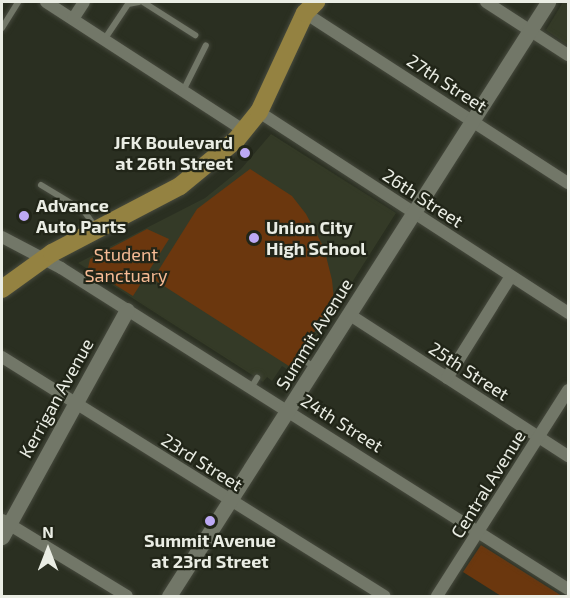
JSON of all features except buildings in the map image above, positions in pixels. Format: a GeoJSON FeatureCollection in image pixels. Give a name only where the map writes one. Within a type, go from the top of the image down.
{"type":"FeatureCollection","features":[{"type":"Feature","properties":{"kind":"main road"},"geometry":{"type":"LineString","coordinates":[[2,287],[40,259],[180,186],[245,131],[259,112],[308,5]]}},
{"type":"Feature","properties":{"kind":"street"},"geometry":{"type":"LineString","coordinates":[[46,2],[245,131]]}},
{"type":"Feature","properties":{"kind":"street"},"geometry":{"type":"LineString","coordinates":[[73,20],[84,2]]}},
{"type":"Feature","properties":{"kind":"street"},"geometry":{"type":"LineString","coordinates":[[486,2],[568,55]]}},
{"type":"Feature","properties":{"kind":"street","name":"Summit Avenue"},"geometry":{"type":"LineString","coordinates":[[169,597],[289,411],[310,363],[350,315],[548,2]]}},
{"type":"Feature","properties":{"kind":"street","name":"27th Street"},"geometry":{"type":"LineString","coordinates":[[308,5],[472,121],[568,183]]}},
{"type":"Feature","properties":{"kind":"street","name":"26th Street"},"geometry":{"type":"LineString","coordinates":[[259,112],[568,313]]}},
{"type":"Feature","properties":{"kind":"street","name":"24th Street"},"geometry":{"type":"LineString","coordinates":[[2,237],[40,259],[61,268],[127,310],[254,383],[289,411],[568,589]]}},
{"type":"Feature","properties":{"kind":"street"},"geometry":{"type":"LineString","coordinates":[[447,378],[511,276]]}},
{"type":"Feature","properties":{"kind":"street","name":"Kerrigan Avenue"},"geometry":{"type":"LineString","coordinates":[[4,527],[127,310]]}},
{"type":"Feature","properties":{"kind":"street","name":"25th Street"},"geometry":{"type":"LineString","coordinates":[[350,315],[568,456]]}},
{"type":"Feature","properties":{"kind":"street","name":"23rd Street"},"geometry":{"type":"LineString","coordinates":[[2,357],[385,597]]}},
{"type":"Feature","properties":{"kind":"street","name":"Central Avenue"},"geometry":{"type":"LineString","coordinates":[[437,597],[568,390]]}},
{"type":"Feature","properties":{"kind":"street"},"geometry":{"type":"LineString","coordinates":[[4,527],[127,597]]}},
{"type":"Feature","properties":{"kind":"lane"},"geometry":{"type":"LineString","coordinates":[[2,28],[18,2]]}},
{"type":"Feature","properties":{"kind":"lane"},"geometry":{"type":"LineString","coordinates":[[104,40],[128,4],[141,2],[195,35]]}},
{"type":"Feature","properties":{"kind":"lane"},"geometry":{"type":"LineString","coordinates":[[183,92],[206,45]]}},
{"type":"Feature","properties":{"kind":"lane"},"geometry":{"type":"LineString","coordinates":[[41,185],[84,211],[97,230]]}},
{"type":"Feature","properties":{"kind":"shaded area"},"geometry":{"type":"Polygon","coordinates":[[[563,2],[568,2],[568,45],[546,30],[563,2]]]}},
{"type":"Feature","properties":{"kind":"shaded area","name":"Union City High School"},"geometry":{"type":"Polygon","coordinates":[[[271,134],[396,213],[294,374],[282,366],[272,381],[267,377],[263,382],[78,263],[205,198],[241,169],[271,134]]]}},
{"type":"Feature","properties":{"kind":"green space"},"geometry":{"type":"Polygon","coordinates":[[[250,169],[292,196],[306,214],[324,248],[332,280],[334,300],[292,368],[153,279],[197,209],[250,169]]]}},
{"type":"Feature","properties":{"kind":"green space","name":"Student Sanctuary"},"geometry":{"type":"Polygon","coordinates":[[[147,229],[169,239],[133,296],[88,268],[90,259],[147,229]]]}},
{"type":"Feature","properties":{"kind":"green space"},"geometry":{"type":"Polygon","coordinates":[[[481,545],[562,596],[501,596],[463,572],[481,545]]]}},
{"type":"Feature","properties":{"kind":"place","name":"JFK Boulevard at 26th Street"},"geometry":{"type":"Point","coordinates":[245,153]}},
{"type":"Feature","properties":{"kind":"place","name":"Advance Auto Parts"},"geometry":{"type":"Point","coordinates":[24,216]}},
{"type":"Feature","properties":{"kind":"place","name":"Union City High School"},"geometry":{"type":"Point","coordinates":[254,238]}},
{"type":"Feature","properties":{"kind":"place","name":"Summit Avenue at 23rd Street"},"geometry":{"type":"Point","coordinates":[210,521]}}]}
